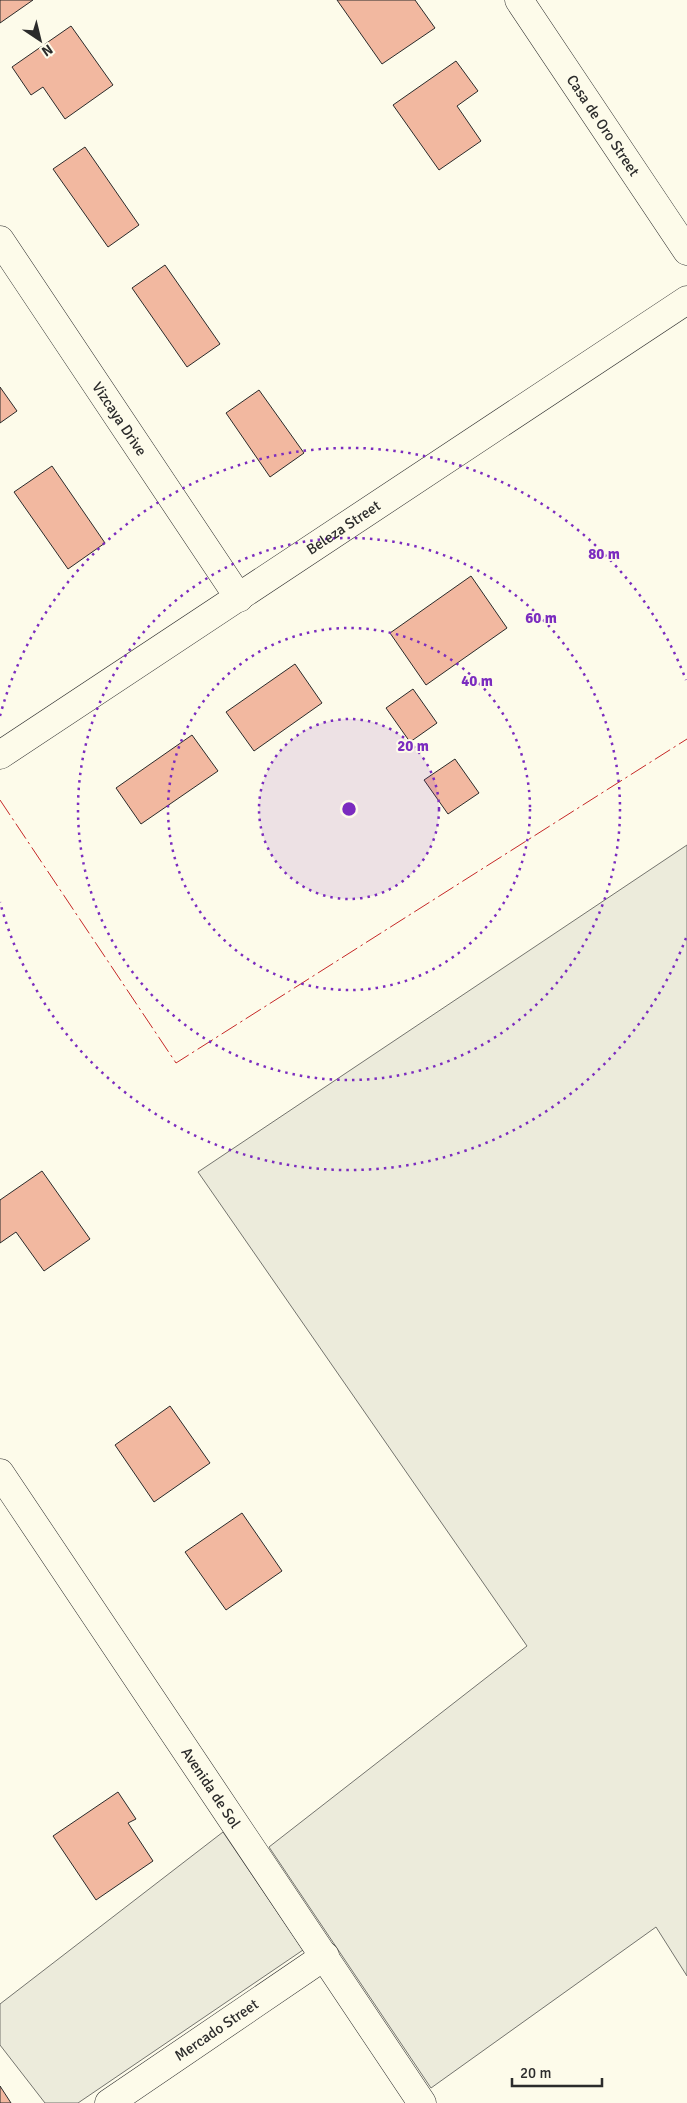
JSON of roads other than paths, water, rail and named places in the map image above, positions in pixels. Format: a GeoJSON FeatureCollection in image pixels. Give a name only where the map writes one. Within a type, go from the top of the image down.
{"type":"FeatureCollection","features":[{"type":"Feature","properties":{"kind":"street","name":"Casa de Oro Street"},"geometry":{"type":"LineString","coordinates":[[519,0],[687,251]]}},
{"type":"Feature","properties":{"kind":"street","name":"Vizcaya Drive"},"geometry":{"type":"LineString","coordinates":[[0,240],[238,598]]}},
{"type":"Feature","properties":{"kind":"street","name":"Beleza Street"},"geometry":{"type":"LineString","coordinates":[[0,755],[687,300]]}},
{"type":"Feature","properties":{"kind":"street","name":"Avenida de Sol"},"geometry":{"type":"LineString","coordinates":[[0,1473],[422,2103]]}},
{"type":"Feature","properties":{"kind":"street","name":"Mercado Street"},"geometry":{"type":"LineString","coordinates":[[109,2103],[325,1956]]}}]}
